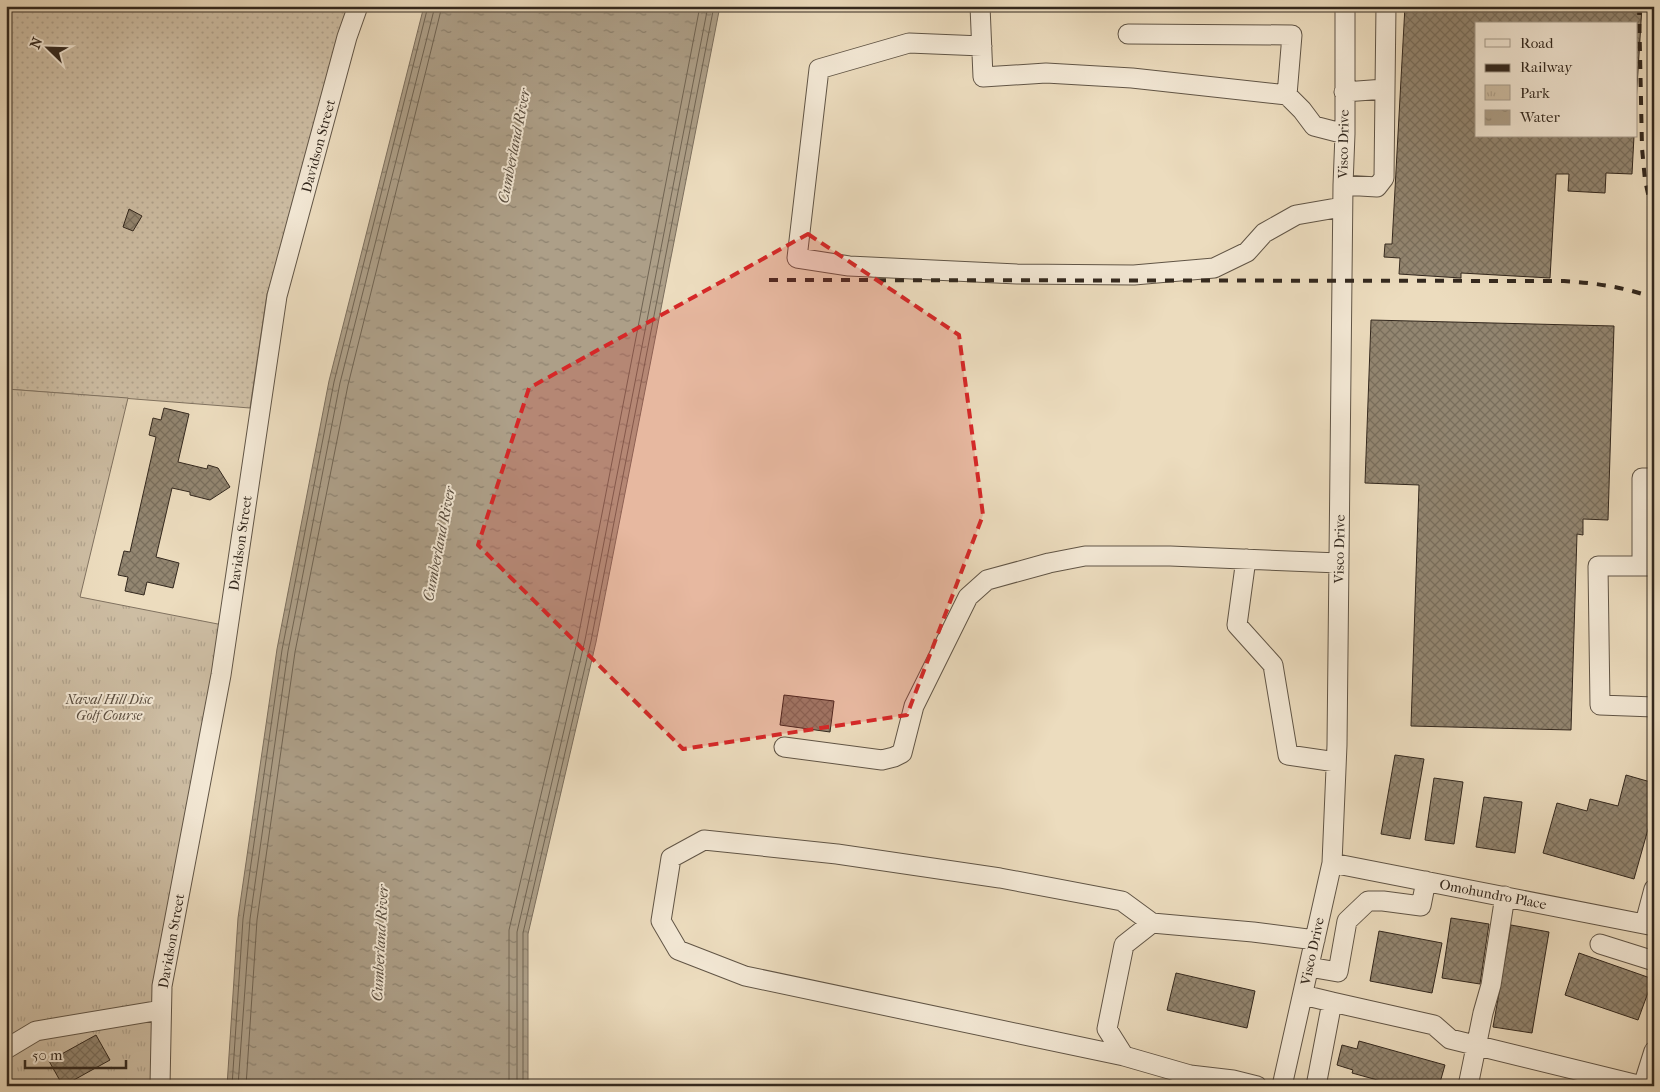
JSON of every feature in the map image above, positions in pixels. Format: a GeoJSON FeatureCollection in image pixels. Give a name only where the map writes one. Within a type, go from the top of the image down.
{"type":"FeatureCollection","features":[{"type":"Feature","properties":{"kind":"street","name":"Davidson Street"},"geometry":{"type":"LineString","coordinates":[[160,1086],[160,1010],[162,986],[221,675],[277,296],[347,37],[358,6]]}},
{"type":"Feature","properties":{"kind":"street"},"geometry":{"type":"LineString","coordinates":[[980,6],[983,77],[1046,73],[1132,78],[1287,95],[1314,126],[1345,134]]}},
{"type":"Feature","properties":{"kind":"street","name":"Visco Drive"},"geometry":{"type":"LineString","coordinates":[[1282,1086],[1332,863],[1336,762],[1342,207],[1345,134],[1345,6]]}},
{"type":"Feature","properties":{"kind":"street"},"geometry":{"type":"LineString","coordinates":[[1343,185],[1377,187],[1384,178],[1386,6]]}},
{"type":"Feature","properties":{"kind":"street"},"geometry":{"type":"LineString","coordinates":[[1128,34],[1292,35],[1287,95]]}},
{"type":"Feature","properties":{"kind":"street"},"geometry":{"type":"LineString","coordinates":[[982,46],[910,43],[818,69],[796,258],[850,266],[1017,274],[1134,275],[1205,269],[1214,268],[1247,252],[1264,233],[1296,215],[1342,207]]}},
{"type":"Feature","properties":{"kind":"street"},"geometry":{"type":"LineString","coordinates":[[1344,92],[1385,89]]}},
{"type":"Feature","properties":{"kind":"street"},"geometry":{"type":"LineString","coordinates":[[1654,478],[1642,478],[1648,566],[1598,566],[1600,705],[1654,707]]}},
{"type":"Feature","properties":{"kind":"street"},"geometry":{"type":"LineString","coordinates":[[784,747],[882,760],[902,753],[914,706],[968,597],[987,580],[1049,563],[1085,556],[1170,556],[1339,563]]}},
{"type":"Feature","properties":{"kind":"street"},"geometry":{"type":"LineString","coordinates":[[1246,559],[1238,625],[1273,665],[1288,755],[1336,762]]}},
{"type":"Feature","properties":{"kind":"street"},"geometry":{"type":"LineString","coordinates":[[1257,1086],[1233,1080],[1190,1075],[1124,1056],[745,976],[678,950],[661,921],[671,858],[704,840],[837,854],[1000,878],[1122,901],[1152,922],[1315,940]]}},
{"type":"Feature","properties":{"kind":"street","name":"Omohundro Place"},"geometry":{"type":"LineString","coordinates":[[1332,863],[1650,924]]}},
{"type":"Feature","properties":{"kind":"street"},"geometry":{"type":"LineString","coordinates":[[1309,966],[1338,972],[1347,921],[1368,902],[1384,901],[1421,906],[1426,881]]}},
{"type":"Feature","properties":{"kind":"street"},"geometry":{"type":"LineString","coordinates":[[1650,924],[1654,889]]}},
{"type":"Feature","properties":{"kind":"street"},"geometry":{"type":"LineString","coordinates":[[1468,1086],[1476,1044],[1491,985],[1505,896]]}},
{"type":"Feature","properties":{"kind":"street"},"geometry":{"type":"LineString","coordinates":[[1124,1056],[1107,1029],[1124,945],[1152,922]]}},
{"type":"Feature","properties":{"kind":"street"},"geometry":{"type":"LineString","coordinates":[[1600,944],[1654,961]]}},
{"type":"Feature","properties":{"kind":"street"},"geometry":{"type":"LineString","coordinates":[[1303,995],[1434,1025],[1450,1039],[1642,1086],[1654,1051]]}},
{"type":"Feature","properties":{"kind":"street"},"geometry":{"type":"LineString","coordinates":[[1316,1086],[1332,1002]]}},
{"type":"Feature","properties":{"kind":"street"},"geometry":{"type":"LineString","coordinates":[[6,1049],[36,1031],[160,1010]]}},
{"type":"Feature","properties":{"kind":"highlighted area"},"geometry":{"type":"Polygon","coordinates":[[[808,234],[959,335],[983,515],[907,715],[683,749],[478,545],[529,388],[808,234]]]}},
{"type":"Feature","properties":{"kind":"green space"},"geometry":{"type":"Polygon","coordinates":[[[6,6],[353,6],[285,240],[267,294],[250,408],[6,389],[6,6]]]}},
{"type":"Feature","properties":{"kind":"green space","name":"Naval Hill Disc Golf Course"},"geometry":{"type":"Polygon","coordinates":[[[6,389],[128,398],[80,597],[228,626],[162,986],[160,1086],[6,1086],[6,389]]]}},
{"type":"Feature","properties":{"kind":"water","name":"Cumberland River"},"geometry":{"type":"Polygon","coordinates":[[[424,6],[720,6],[596,642],[528,934],[528,1086],[227,1086],[238,918],[277,649],[329,381],[424,6]]]}},
{"type":"Feature","properties":{"kind":"building"},"geometry":{"type":"Polygon","coordinates":[[[1405,6],[1642,6],[1638,71],[1638,22],[1475,22],[1475,138],[1634,138],[1632,174],[1606,173],[1605,193],[1568,191],[1569,174],[1556,174],[1550,278],[1461,273],[1461,278],[1399,274],[1400,258],[1384,257],[1385,244],[1392,244],[1405,6]]]}},
{"type":"Feature","properties":{"kind":"building"},"geometry":{"type":"Polygon","coordinates":[[[129,209],[142,216],[133,231],[123,227],[129,209]]]}},
{"type":"Feature","properties":{"kind":"building"},"geometry":{"type":"Polygon","coordinates":[[[1371,320],[1614,326],[1608,520],[1583,519],[1583,535],[1577,534],[1571,730],[1411,726],[1419,485],[1365,483],[1371,320]]]}},
{"type":"Feature","properties":{"kind":"building"},"geometry":{"type":"Polygon","coordinates":[[[164,408],[189,414],[178,462],[207,469],[208,465],[218,468],[230,487],[210,500],[190,495],[190,492],[172,488],[156,557],[179,563],[173,588],[147,582],[144,595],[125,591],[128,577],[118,575],[124,551],[130,552],[156,437],[149,435],[153,418],[161,420],[164,408]]]}},
{"type":"Feature","properties":{"kind":"building"},"geometry":{"type":"Polygon","coordinates":[[[784,695],[834,701],[830,732],[780,725],[784,695]]]}},
{"type":"Feature","properties":{"kind":"building"},"geometry":{"type":"Polygon","coordinates":[[[1395,755],[1424,759],[1410,839],[1381,834],[1395,755]]]}},
{"type":"Feature","properties":{"kind":"building"},"geometry":{"type":"Polygon","coordinates":[[[1626,775],[1654,783],[1654,808],[1634,879],[1543,853],[1557,803],[1587,811],[1590,799],[1618,806],[1626,775]]]}},
{"type":"Feature","properties":{"kind":"building"},"geometry":{"type":"Polygon","coordinates":[[[1434,778],[1463,782],[1454,844],[1425,840],[1434,778]]]}},
{"type":"Feature","properties":{"kind":"building"},"geometry":{"type":"Polygon","coordinates":[[[1484,797],[1522,802],[1515,853],[1476,847],[1484,797]]]}},
{"type":"Feature","properties":{"kind":"building"},"geometry":{"type":"Polygon","coordinates":[[[1451,918],[1489,924],[1480,984],[1442,978],[1451,918]]]}},
{"type":"Feature","properties":{"kind":"building"},"geometry":{"type":"Polygon","coordinates":[[[1511,925],[1549,932],[1532,1033],[1493,1027],[1511,925]]]}},
{"type":"Feature","properties":{"kind":"building"},"geometry":{"type":"Polygon","coordinates":[[[1379,931],[1442,943],[1432,993],[1370,981],[1379,931]]]}},
{"type":"Feature","properties":{"kind":"building"},"geometry":{"type":"Polygon","coordinates":[[[1579,953],[1653,979],[1638,1020],[1565,995],[1579,953]]]}},
{"type":"Feature","properties":{"kind":"building"},"geometry":{"type":"Polygon","coordinates":[[[1176,973],[1255,991],[1247,1028],[1167,1010],[1176,973]]]}},
{"type":"Feature","properties":{"kind":"building"},"geometry":{"type":"Polygon","coordinates":[[[96,1035],[110,1060],[63,1086],[49,1061],[96,1035]]]}},
{"type":"Feature","properties":{"kind":"building"},"geometry":{"type":"Polygon","coordinates":[[[1359,1041],[1445,1065],[1439,1086],[1399,1086],[1352,1073],[1353,1070],[1337,1065],[1342,1045],[1357,1049],[1359,1041]]]}},
{"type":"Feature","properties":{"kind":"railway"},"geometry":{"type":"LineString","coordinates":[[1639,6],[1642,148],[1645,180],[1654,221]]}},
{"type":"Feature","properties":{"kind":"railway"},"geometry":{"type":"LineString","coordinates":[[769,280],[1564,281],[1610,286],[1654,298]]}}]}
